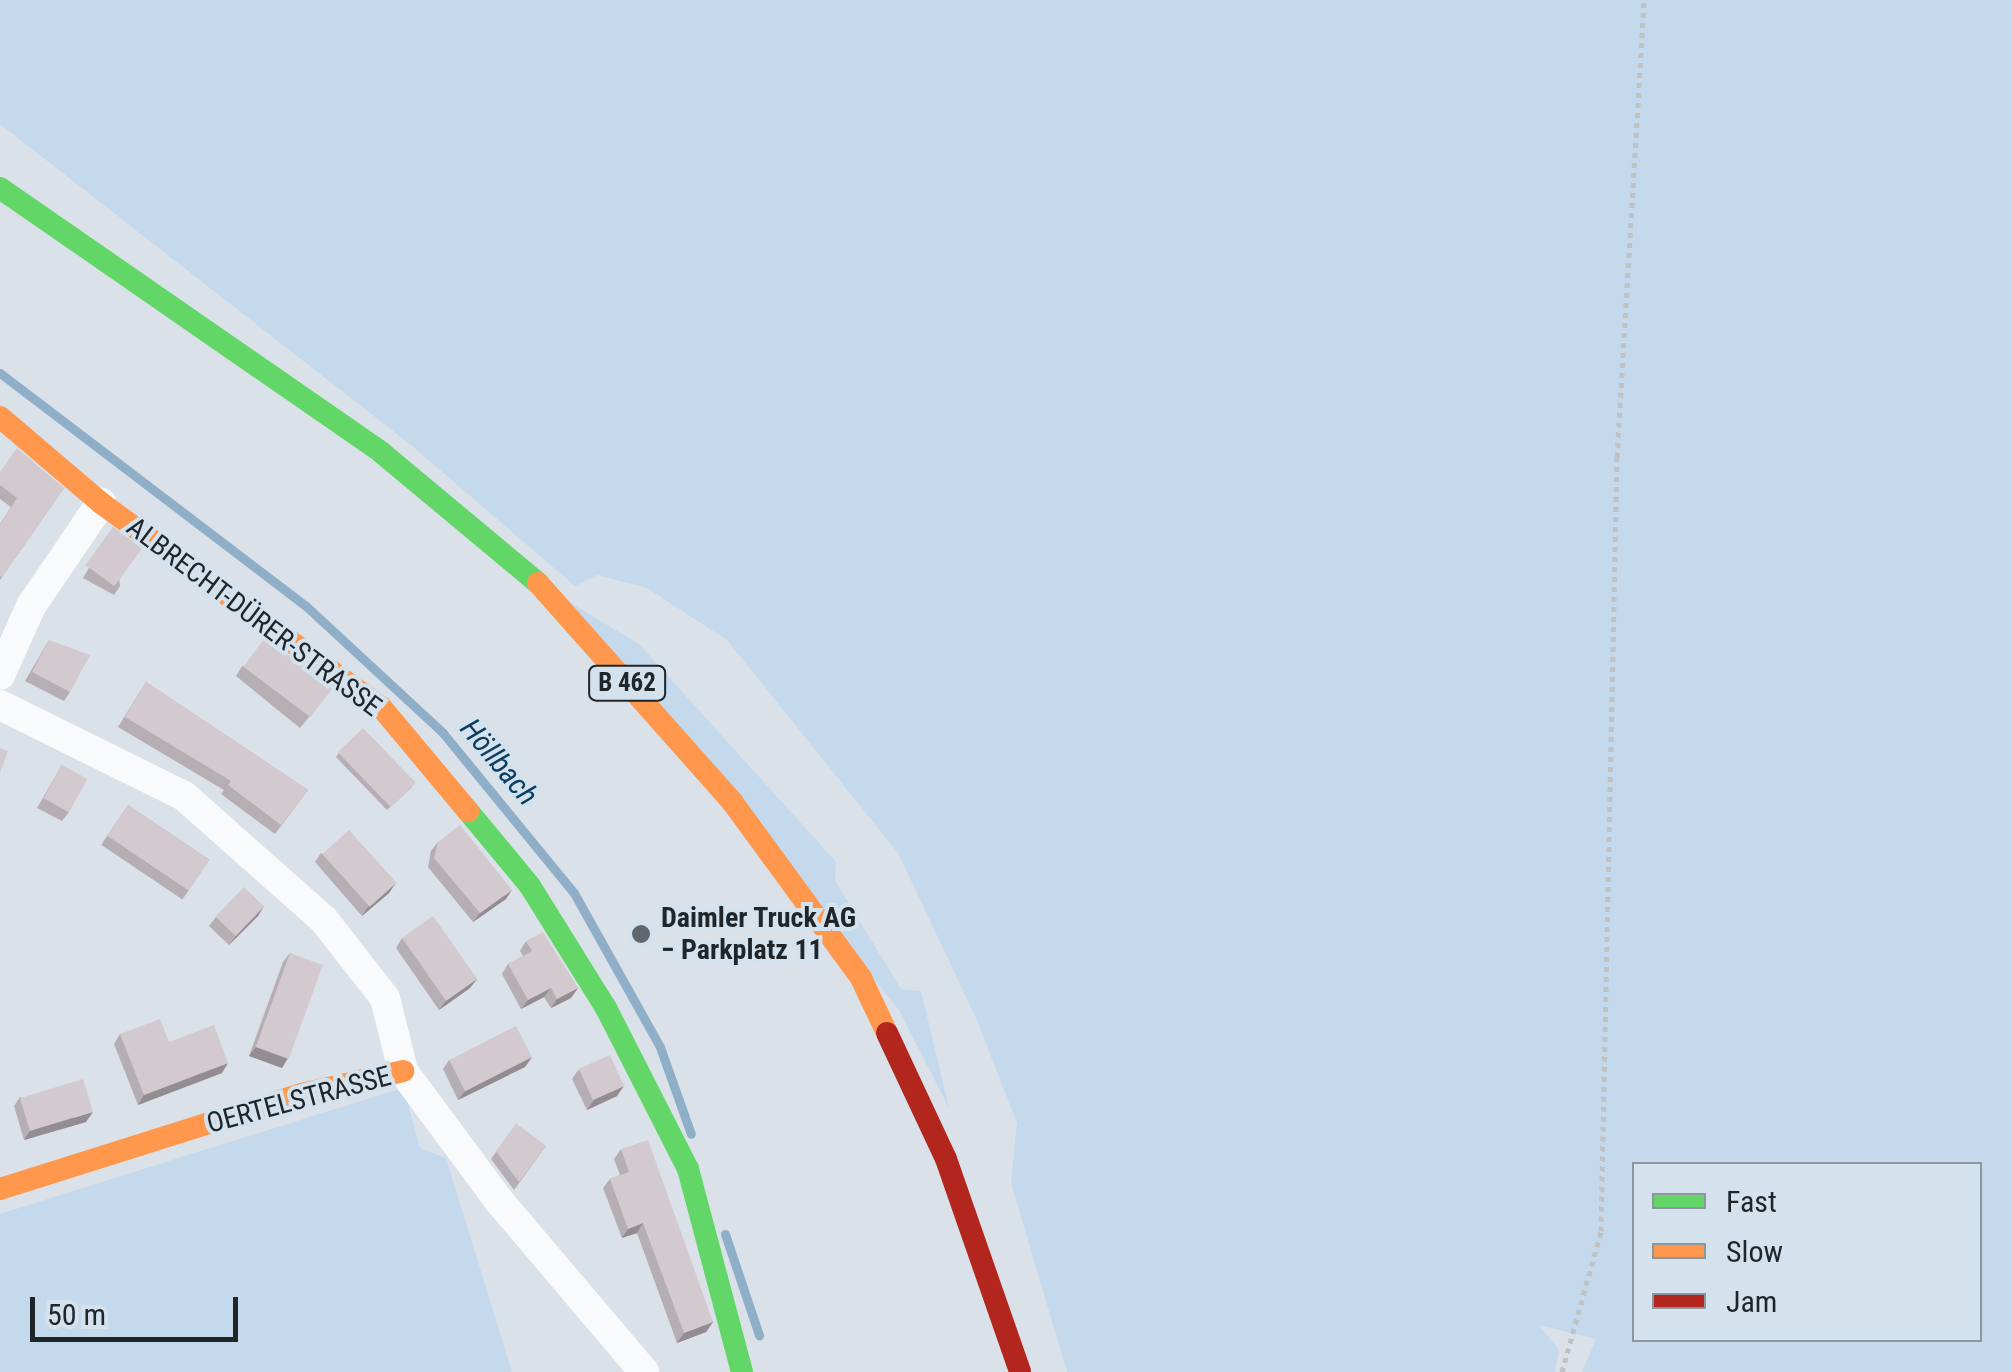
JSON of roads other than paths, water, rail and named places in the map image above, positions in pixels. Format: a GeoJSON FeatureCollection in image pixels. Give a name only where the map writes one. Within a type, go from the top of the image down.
{"type":"FeatureCollection","features":[{"type":"Feature","properties":{"kind":"street","name":"B 462"},"geometry":{"type":"LineString","coordinates":[[0,188],[382,453],[526,569],[733,803],[861,978],[946,1159],[1020,1372]]}},
{"type":"Feature","properties":{"kind":"street","name":"ALBRECHT-DÜRER-STRASSE"},"geometry":{"type":"LineString","coordinates":[[0,417],[95,514],[380,707],[530,886],[606,1008],[688,1169],[742,1372]]}},
{"type":"Feature","properties":{"kind":"street"},"geometry":{"type":"LineString","coordinates":[[0,675],[30,606],[95,514]]}},
{"type":"Feature","properties":{"kind":"street"},"geometry":{"type":"LineString","coordinates":[[0,706],[184,796],[324,920],[385,998],[402,1071]]}},
{"type":"Feature","properties":{"kind":"street","name":"OERTELSTRASSE"},"geometry":{"type":"LineString","coordinates":[[0,1189],[302,1094],[402,1071],[500,1202],[644,1372]]}},
{"type":"Feature","properties":{"kind":"waterway","name":"Höllbach"},"geometry":{"type":"LineString","coordinates":[[0,373],[306,606],[443,733],[574,893],[660,1047],[691,1134]]}},
{"type":"Feature","properties":{"kind":"waterway","name":"Höllbach"},"geometry":{"type":"LineString","coordinates":[[725,1234],[759,1335]]}},
{"type":"Feature","properties":{"kind":"place","name":"Daimler Truck AG − Parkplatz 11"},"geometry":{"type":"Point","coordinates":[641,934]}}]}
